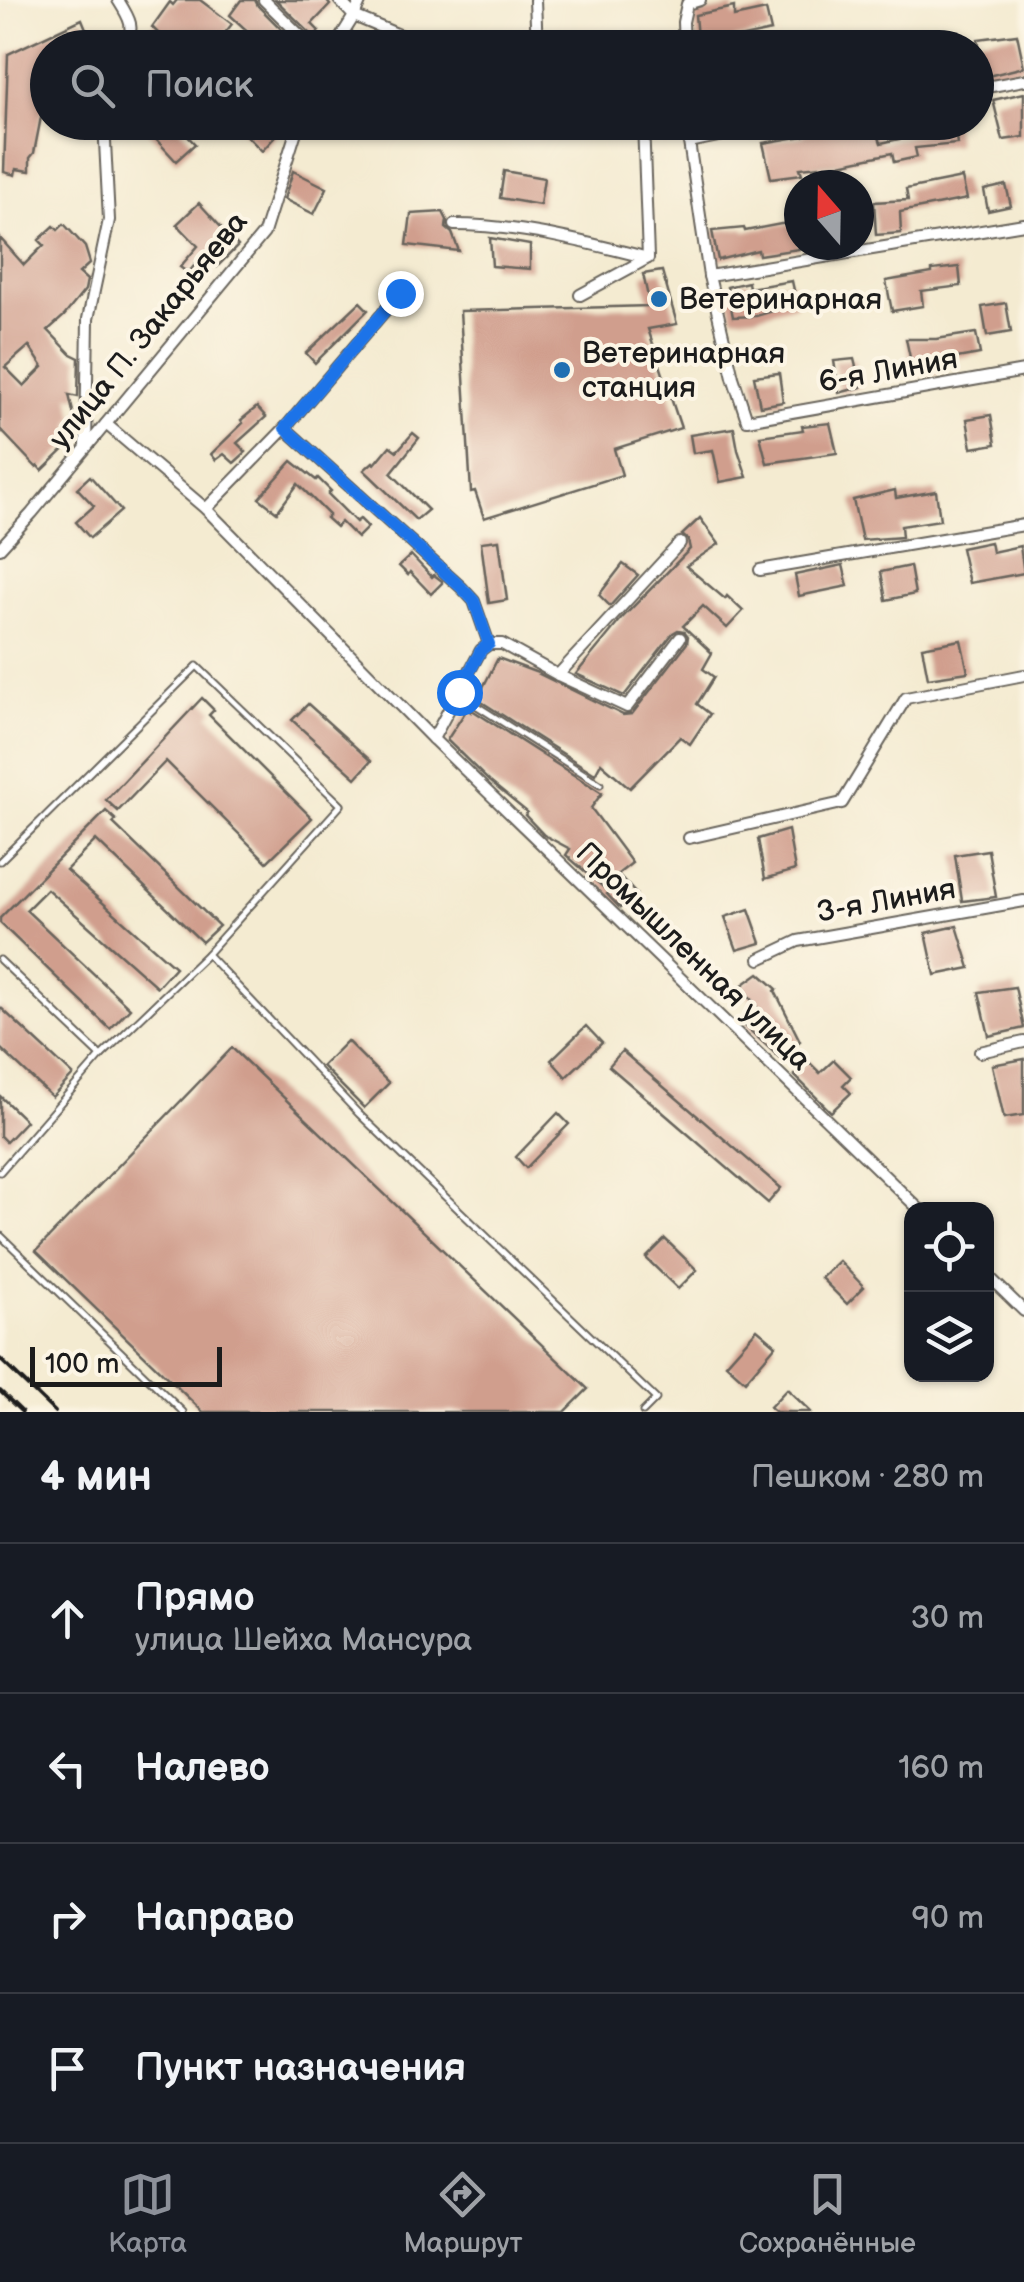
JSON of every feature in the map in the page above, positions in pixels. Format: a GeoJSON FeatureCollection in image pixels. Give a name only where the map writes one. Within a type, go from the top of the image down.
{"type":"FeatureCollection","features":[{"type":"Feature","properties":{"kind":"street"},"geometry":{"type":"LineString","coordinates":[[118,0],[131,30]]}},
{"type":"Feature","properties":{"kind":"street"},"geometry":{"type":"LineString","coordinates":[[264,0],[295,30]]}},
{"type":"Feature","properties":{"kind":"street"},"geometry":{"type":"LineString","coordinates":[[339,0],[354,16],[387,30]]}},
{"type":"Feature","properties":{"kind":"street"},"geometry":{"type":"LineString","coordinates":[[345,30],[361,0]]}},
{"type":"Feature","properties":{"kind":"street"},"geometry":{"type":"LineString","coordinates":[[534,0],[536,30]]}},
{"type":"Feature","properties":{"kind":"street"},"geometry":{"type":"LineString","coordinates":[[683,30],[687,4],[700,0]]}},
{"type":"Feature","properties":{"kind":"street"},"geometry":{"type":"LineString","coordinates":[[994,86],[1024,80]]}},
{"type":"Feature","properties":{"kind":"street"},"geometry":{"type":"LineString","coordinates":[[86,447],[88,319],[109,220],[105,140]]}},
{"type":"Feature","properties":{"kind":"street","name":"улица П. Закарьяева"},"geometry":{"type":"LineString","coordinates":[[0,548],[264,233],[293,140]]}},
{"type":"Feature","properties":{"kind":"street"},"geometry":{"type":"LineString","coordinates":[[644,140],[648,258]]}},
{"type":"Feature","properties":{"kind":"street"},"geometry":{"type":"LineString","coordinates":[[699,140],[689,142],[708,276],[1024,224]]}},
{"type":"Feature","properties":{"kind":"street"},"geometry":{"type":"LineString","coordinates":[[454,225],[538,234],[648,258]]}},
{"type":"Feature","properties":{"kind":"street"},"geometry":{"type":"LineString","coordinates":[[580,295],[648,258]]}},
{"type":"Feature","properties":{"kind":"street","name":"6-я Линия"},"geometry":{"type":"LineString","coordinates":[[708,276],[747,420],[1024,371]]}},
{"type":"Feature","properties":{"kind":"street"},"geometry":{"type":"LineString","coordinates":[[206,510],[285,428],[400,293]]}},
{"type":"Feature","properties":{"kind":"street","name":"Промышленная улица"},"geometry":{"type":"LineString","coordinates":[[106,424],[206,510],[433,739],[912,1202]]}},
{"type":"Feature","properties":{"kind":"street"},"geometry":{"type":"LineString","coordinates":[[285,428],[462,588],[474,601],[489,644]]}},
{"type":"Feature","properties":{"kind":"street"},"geometry":{"type":"LineString","coordinates":[[760,570],[1024,525]]}},
{"type":"Feature","properties":{"kind":"street"},"geometry":{"type":"LineString","coordinates":[[558,675],[680,543]]}},
{"type":"Feature","properties":{"kind":"street"},"geometry":{"type":"LineString","coordinates":[[433,739],[481,650],[489,644],[502,644],[627,707],[680,638]]}},
{"type":"Feature","properties":{"kind":"street"},"geometry":{"type":"LineString","coordinates":[[689,838],[842,802],[906,698],[1024,675]]}},
{"type":"Feature","properties":{"kind":"street","name":"3-я Линия"},"geometry":{"type":"LineString","coordinates":[[760,958],[798,941],[1024,901]]}},
{"type":"Feature","properties":{"kind":"street"},"geometry":{"type":"LineString","coordinates":[[980,1052],[1024,1042]]}},
{"type":"Feature","properties":{"kind":"street"},"geometry":{"type":"LineString","coordinates":[[994,1282],[1024,1310]]}},
{"type":"Feature","properties":{"kind":"lane"},"geometry":{"type":"LineString","coordinates":[[0,862],[196,666],[341,805],[207,954],[101,1056],[0,1172]]}},
{"type":"Feature","properties":{"kind":"lane"},"geometry":{"type":"LineString","coordinates":[[459,692],[600,784]]}},
{"type":"Feature","properties":{"kind":"lane"},"geometry":{"type":"LineString","coordinates":[[207,954],[358,1114],[656,1399],[643,1412]]}},
{"type":"Feature","properties":{"kind":"lane"},"geometry":{"type":"LineString","coordinates":[[0,960],[101,1056]]}},
{"type":"Feature","properties":{"kind":"lane"},"geometry":{"type":"LineString","coordinates":[[0,1235],[183,1412]]}},
{"type":"Feature","properties":{"kind":"building"},"geometry":{"type":"Polygon","coordinates":[[[177,0],[200,0],[232,24],[227,30],[155,30],[152,27],[170,2],[173,5],[177,0]]]}},
{"type":"Feature","properties":{"kind":"building"},"geometry":{"type":"Polygon","coordinates":[[[241,0],[255,0],[282,30],[246,30],[230,15],[241,0]]]}},
{"type":"Feature","properties":{"kind":"building"},"geometry":{"type":"Polygon","coordinates":[[[276,0],[326,0],[330,5],[312,24],[318,30],[307,30],[276,0]]]}},
{"type":"Feature","properties":{"kind":"building"},"geometry":{"type":"Polygon","coordinates":[[[734,7],[734,17],[766,10],[771,30],[696,30],[695,15],[734,7]]]}},
{"type":"Feature","properties":{"kind":"building"},"geometry":{"type":"Polygon","coordinates":[[[82,19],[86,30],[59,30],[82,19]]]}},
{"type":"Feature","properties":{"kind":"building"},"geometry":{"type":"Polygon","coordinates":[[[1017,34],[1024,67],[994,74],[994,37],[1017,34]]]}},
{"type":"Feature","properties":{"kind":"building"},"geometry":{"type":"Polygon","coordinates":[[[30,44],[30,140],[37,140],[30,171],[16,169],[15,175],[4,172],[8,54],[30,44]]]}},
{"type":"Feature","properties":{"kind":"building"},"geometry":{"type":"Polygon","coordinates":[[[1024,93],[1024,137],[1003,140],[994,100],[1024,93]]]}},
{"type":"Feature","properties":{"kind":"building"},"geometry":{"type":"Polygon","coordinates":[[[157,140],[191,140],[195,144],[176,161],[157,140]]]}},
{"type":"Feature","properties":{"kind":"building"},"geometry":{"type":"Polygon","coordinates":[[[251,140],[272,140],[262,151],[251,140]]]}},
{"type":"Feature","properties":{"kind":"building"},"geometry":{"type":"Polygon","coordinates":[[[956,140],[957,144],[915,148],[917,157],[894,162],[892,153],[784,170],[784,176],[771,178],[763,143],[956,140]]]}},
{"type":"Feature","properties":{"kind":"building"},"geometry":{"type":"Polygon","coordinates":[[[293,171],[327,188],[314,214],[284,199],[293,171]]]}},
{"type":"Feature","properties":{"kind":"building"},"geometry":{"type":"Polygon","coordinates":[[[504,171],[544,178],[540,205],[500,198],[504,171]]]}},
{"type":"Feature","properties":{"kind":"building"},"geometry":{"type":"Polygon","coordinates":[[[962,178],[967,199],[900,212],[901,233],[876,235],[874,202],[908,200],[906,189],[962,178]]]}},
{"type":"Feature","properties":{"kind":"building"},"geometry":{"type":"Polygon","coordinates":[[[1006,185],[1011,206],[988,211],[984,190],[1006,185]]]}},
{"type":"Feature","properties":{"kind":"building"},"geometry":{"type":"Polygon","coordinates":[[[199,203],[238,246],[217,267],[205,253],[188,273],[180,267],[198,246],[177,224],[199,203]]]}},
{"type":"Feature","properties":{"kind":"building"},"geometry":{"type":"Polygon","coordinates":[[[443,212],[446,228],[459,251],[407,245],[411,214],[443,212]]]}},
{"type":"Feature","properties":{"kind":"building"},"geometry":{"type":"Polygon","coordinates":[[[64,224],[85,247],[90,263],[79,273],[87,280],[85,290],[48,330],[79,358],[78,397],[69,395],[74,416],[69,427],[77,437],[42,471],[0,429],[0,238],[24,265],[44,245],[39,240],[54,226],[58,230],[64,224]],[[29,346],[5,367],[24,386],[43,367],[29,346]]]}},
{"type":"Feature","properties":{"kind":"building"},"geometry":{"type":"Polygon","coordinates":[[[784,224],[784,251],[759,255],[758,250],[718,260],[712,231],[745,231],[784,224]]]}},
{"type":"Feature","properties":{"kind":"building"},"geometry":{"type":"Polygon","coordinates":[[[490,238],[530,245],[530,269],[492,266],[490,238]]]}},
{"type":"Feature","properties":{"kind":"building"},"geometry":{"type":"Polygon","coordinates":[[[959,267],[961,286],[921,291],[923,306],[892,311],[886,281],[959,267]]]}},
{"type":"Feature","properties":{"kind":"building","name":"Ветеринарная станция"},"geometry":{"type":"Polygon","coordinates":[[[662,271],[677,324],[648,329],[681,428],[614,449],[622,475],[484,518],[475,491],[471,492],[460,311],[650,306],[643,274],[662,271]]]}},
{"type":"Feature","properties":{"kind":"building"},"geometry":{"type":"Polygon","coordinates":[[[792,281],[797,304],[756,316],[733,317],[727,287],[748,282],[749,288],[792,281]]]}},
{"type":"Feature","properties":{"kind":"building"},"geometry":{"type":"Polygon","coordinates":[[[360,302],[368,310],[315,363],[306,353],[360,302]]]}},
{"type":"Feature","properties":{"kind":"building"},"geometry":{"type":"Polygon","coordinates":[[[1006,303],[1011,332],[987,336],[982,307],[1006,303]]]}},
{"type":"Feature","properties":{"kind":"building"},"geometry":{"type":"Polygon","coordinates":[[[976,333],[980,354],[939,361],[941,373],[914,376],[906,339],[976,333]]]}},
{"type":"Feature","properties":{"kind":"building"},"geometry":{"type":"Polygon","coordinates":[[[854,359],[861,387],[839,393],[834,361],[854,359]]]}},
{"type":"Feature","properties":{"kind":"building"},"geometry":{"type":"Polygon","coordinates":[[[779,373],[783,402],[760,406],[754,376],[779,373]]]}},
{"type":"Feature","properties":{"kind":"building"},"geometry":{"type":"Polygon","coordinates":[[[257,407],[266,417],[237,443],[246,452],[234,463],[224,454],[216,460],[211,454],[257,407]]]}},
{"type":"Feature","properties":{"kind":"building"},"geometry":{"type":"Polygon","coordinates":[[[991,415],[996,444],[972,448],[967,419],[991,415]]]}},
{"type":"Feature","properties":{"kind":"building"},"geometry":{"type":"Polygon","coordinates":[[[830,423],[837,453],[767,463],[760,436],[830,423]]]}},
{"type":"Feature","properties":{"kind":"building"},"geometry":{"type":"Polygon","coordinates":[[[734,428],[747,477],[720,482],[713,450],[693,453],[690,435],[734,428]]]}},
{"type":"Feature","properties":{"kind":"building"},"geometry":{"type":"Polygon","coordinates":[[[413,433],[419,438],[391,473],[428,510],[416,520],[364,470],[375,464],[390,446],[397,451],[413,433]]]}},
{"type":"Feature","properties":{"kind":"building"},"geometry":{"type":"Polygon","coordinates":[[[292,461],[318,478],[356,522],[360,519],[368,527],[357,538],[341,522],[336,527],[326,518],[329,515],[298,484],[277,512],[259,498],[292,461]]]}},
{"type":"Feature","properties":{"kind":"building"},"geometry":{"type":"Polygon","coordinates":[[[90,476],[121,511],[90,538],[76,522],[94,506],[77,488],[90,476]]]}},
{"type":"Feature","properties":{"kind":"building"},"geometry":{"type":"Polygon","coordinates":[[[895,490],[896,498],[936,491],[940,520],[901,526],[902,537],[862,540],[853,500],[895,490]]]}},
{"type":"Feature","properties":{"kind":"building"},"geometry":{"type":"Polygon","coordinates":[[[700,518],[719,544],[686,566],[743,611],[727,628],[703,606],[683,626],[712,653],[703,669],[714,677],[697,704],[710,714],[690,744],[680,737],[630,788],[601,763],[595,774],[477,699],[498,658],[623,715],[632,714],[687,643],[684,631],[673,633],[624,696],[576,674],[622,618],[690,549],[682,535],[700,518]]]}},
{"type":"Feature","properties":{"kind":"building"},"geometry":{"type":"Polygon","coordinates":[[[499,540],[507,600],[489,603],[481,542],[499,540]]]}},
{"type":"Feature","properties":{"kind":"building"},"geometry":{"type":"Polygon","coordinates":[[[990,542],[992,552],[1020,546],[1024,573],[969,583],[961,548],[990,542]]]}},
{"type":"Feature","properties":{"kind":"building"},"geometry":{"type":"Polygon","coordinates":[[[411,555],[432,577],[442,581],[431,594],[399,566],[411,555]]]}},
{"type":"Feature","properties":{"kind":"building"},"geometry":{"type":"Polygon","coordinates":[[[623,564],[638,575],[610,606],[599,595],[623,564]]]}},
{"type":"Feature","properties":{"kind":"building"},"geometry":{"type":"Polygon","coordinates":[[[843,565],[848,586],[799,596],[795,575],[843,565]]]}},
{"type":"Feature","properties":{"kind":"building"},"geometry":{"type":"Polygon","coordinates":[[[910,566],[915,594],[886,600],[881,572],[910,566]]]}},
{"type":"Feature","properties":{"kind":"building"},"geometry":{"type":"Polygon","coordinates":[[[961,640],[968,672],[928,678],[922,647],[961,640]]]}},
{"type":"Feature","properties":{"kind":"building"},"geometry":{"type":"Polygon","coordinates":[[[202,698],[214,710],[209,715],[312,818],[267,862],[166,761],[118,811],[106,800],[202,698]]]}},
{"type":"Feature","properties":{"kind":"building"},"geometry":{"type":"Polygon","coordinates":[[[308,704],[371,761],[356,778],[292,720],[308,704]]]}},
{"type":"Feature","properties":{"kind":"building"},"geometry":{"type":"Polygon","coordinates":[[[467,709],[602,793],[591,808],[632,863],[618,874],[636,894],[620,908],[609,892],[566,855],[570,849],[544,835],[525,815],[527,812],[447,740],[467,709]]]}},
{"type":"Feature","properties":{"kind":"building"},"geometry":{"type":"Polygon","coordinates":[[[106,811],[116,820],[113,823],[219,926],[202,942],[96,840],[66,870],[175,967],[157,987],[47,889],[26,910],[130,1008],[110,1029],[0,923],[0,918],[106,811]]]}},
{"type":"Feature","properties":{"kind":"building"},"geometry":{"type":"Polygon","coordinates":[[[788,830],[795,870],[765,879],[758,839],[788,830]]]}},
{"type":"Feature","properties":{"kind":"building"},"geometry":{"type":"Polygon","coordinates":[[[988,850],[996,897],[962,901],[955,855],[988,850]]]}},
{"type":"Feature","properties":{"kind":"building"},"geometry":{"type":"Polygon","coordinates":[[[749,909],[761,943],[737,950],[725,917],[749,909]]]}},
{"type":"Feature","properties":{"kind":"building"},"geometry":{"type":"Polygon","coordinates":[[[957,926],[970,968],[935,975],[926,933],[957,926]]]}},
{"type":"Feature","properties":{"kind":"building"},"geometry":{"type":"Polygon","coordinates":[[[759,973],[777,989],[800,1041],[780,1058],[744,1025],[762,1014],[741,986],[759,973]]]}},
{"type":"Feature","properties":{"kind":"building"},"geometry":{"type":"Polygon","coordinates":[[[1015,987],[1024,1028],[989,1036],[979,992],[1015,987]]]}},
{"type":"Feature","properties":{"kind":"building"},"geometry":{"type":"Polygon","coordinates":[[[0,1007],[73,1075],[52,1097],[0,1048],[0,1007]]]}},
{"type":"Feature","properties":{"kind":"building"},"geometry":{"type":"Polygon","coordinates":[[[586,1026],[602,1043],[566,1077],[551,1060],[586,1026]]]}},
{"type":"Feature","properties":{"kind":"building"},"geometry":{"type":"Polygon","coordinates":[[[347,1041],[389,1083],[364,1108],[322,1066],[347,1041]]]}},
{"type":"Feature","properties":{"kind":"building"},"geometry":{"type":"Polygon","coordinates":[[[232,1048],[588,1389],[565,1412],[203,1412],[36,1251],[232,1048]]]}},
{"type":"Feature","properties":{"kind":"building"},"geometry":{"type":"Polygon","coordinates":[[[622,1051],[781,1188],[768,1203],[609,1066],[622,1051]]]}},
{"type":"Feature","properties":{"kind":"building"},"geometry":{"type":"Polygon","coordinates":[[[1024,1059],[1024,1115],[1004,1118],[992,1065],[1024,1059]]]}},
{"type":"Feature","properties":{"kind":"building"},"geometry":{"type":"Polygon","coordinates":[[[834,1060],[851,1077],[843,1085],[851,1093],[831,1112],[794,1075],[808,1061],[820,1073],[834,1060]]]}},
{"type":"Feature","properties":{"kind":"building"},"geometry":{"type":"Polygon","coordinates":[[[0,1096],[26,1121],[6,1142],[0,1136],[0,1096]]]}},
{"type":"Feature","properties":{"kind":"building"},"geometry":{"type":"Polygon","coordinates":[[[558,1113],[569,1124],[526,1168],[516,1157],[558,1113]]]}},
{"type":"Feature","properties":{"kind":"building"},"geometry":{"type":"Polygon","coordinates":[[[665,1239],[697,1270],[678,1289],[646,1258],[665,1239]]]}},
{"type":"Feature","properties":{"kind":"building"},"geometry":{"type":"Polygon","coordinates":[[[839,1261],[864,1287],[847,1304],[821,1278],[839,1261]]]}},
{"type":"Feature","properties":{"kind":"building"},"geometry":{"type":"Polygon","coordinates":[[[757,1329],[776,1345],[745,1381],[726,1364],[757,1329]]]}},
{"type":"Feature","properties":{"kind":"building"},"geometry":{"type":"Polygon","coordinates":[[[787,1389],[811,1412],[776,1412],[770,1407],[787,1389]]]}},
{"type":"Feature","properties":{"kind":"railway"},"geometry":{"type":"LineString","coordinates":[[0,1359],[55,1412]]}},
{"type":"Feature","properties":{"kind":"railway"},"geometry":{"type":"LineString","coordinates":[[0,1391],[22,1412]]}},
{"type":"Feature","properties":{"kind":"place","name":"Ветеринарная"},"geometry":{"type":"Point","coordinates":[659,299]}},
{"type":"Feature","properties":{"kind":"place","name":"Ветеринарная станция"},"geometry":{"type":"Point","coordinates":[562,370]}},
{"type":"Feature","properties":{"kind":"route"},"geometry":{"type":"LineString","coordinates":[[400,293],[285,428],[474,601],[489,644],[481,650],[459,692]]}}]}
